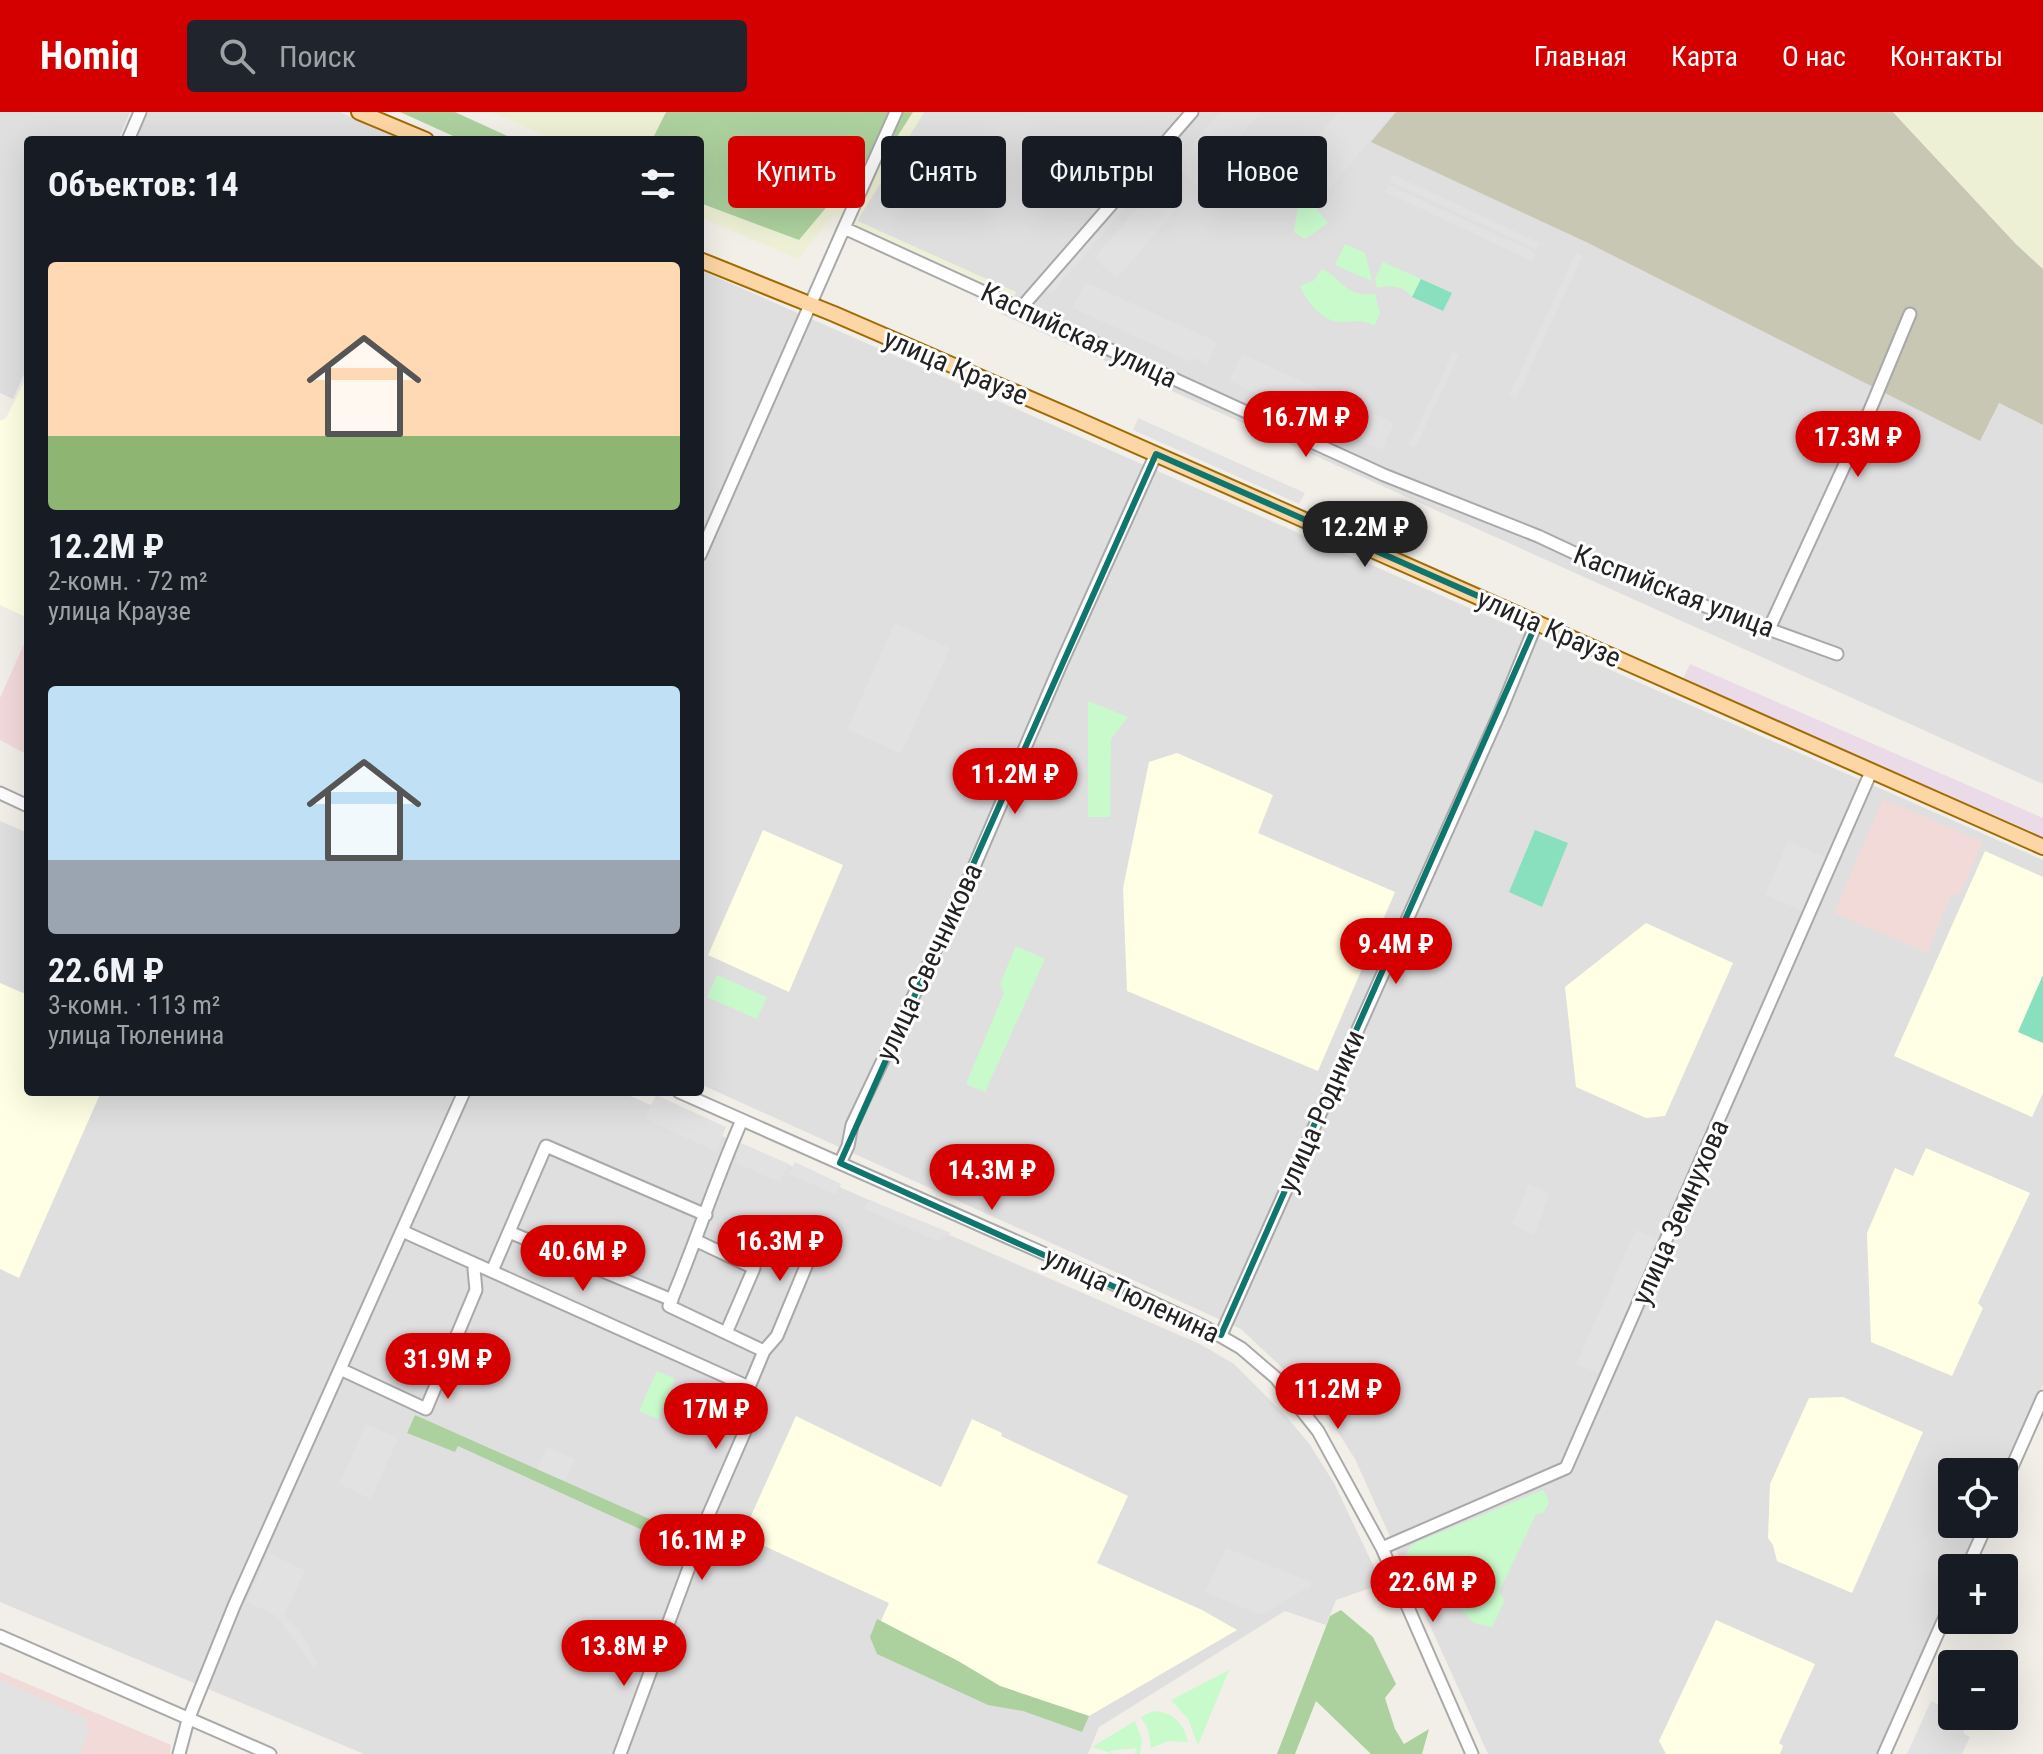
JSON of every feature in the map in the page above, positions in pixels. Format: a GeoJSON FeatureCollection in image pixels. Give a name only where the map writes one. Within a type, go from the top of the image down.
{"type":"FeatureCollection","features":[{"type":"Feature","properties":{"kind":"main road"},"geometry":{"type":"LineString","coordinates":[[359,112],[416,136]]}},
{"type":"Feature","properties":{"kind":"main road","name":"улица Краузе"},"geometry":{"type":"LineString","coordinates":[[704,262],[1156,454],[2043,847]]}},
{"type":"Feature","properties":{"kind":"street"},"geometry":{"type":"LineString","coordinates":[[130,136],[140,112]]}},
{"type":"Feature","properties":{"kind":"street"},"geometry":{"type":"LineString","coordinates":[[704,546],[896,112]]}},
{"type":"Feature","properties":{"kind":"street"},"geometry":{"type":"LineString","coordinates":[[1021,308],[1192,112]]}},
{"type":"Feature","properties":{"kind":"street","name":"Каспийская улица"},"geometry":{"type":"LineString","coordinates":[[844,228],[1384,475],[1538,536],[1628,578],[1837,654]]}},
{"type":"Feature","properties":{"kind":"street"},"geometry":{"type":"LineString","coordinates":[[1769,629],[1870,410],[1910,314]]}},
{"type":"Feature","properties":{"kind":"street","name":"улица Свечникова"},"geometry":{"type":"LineString","coordinates":[[840,1163],[848,1146],[852,1125],[964,890],[1156,454]]}},
{"type":"Feature","properties":{"kind":"street","name":"улица Родники"},"geometry":{"type":"LineString","coordinates":[[1221,1335],[1498,716],[1537,622]]}},
{"type":"Feature","properties":{"kind":"street","name":"улица Земнухова"},"geometry":{"type":"LineString","coordinates":[[1382,1548],[1566,1468],[1871,772]]}},
{"type":"Feature","properties":{"kind":"street"},"geometry":{"type":"LineString","coordinates":[[0,793],[24,804]]}},
{"type":"Feature","properties":{"kind":"street"},"geometry":{"type":"LineString","coordinates":[[179,1754],[188,1720],[234,1606],[462,1096]]}},
{"type":"Feature","properties":{"kind":"street","name":"улица Тюленина"},"geometry":{"type":"LineString","coordinates":[[688,1096],[1122,1288],[1221,1335],[1241,1348],[1276,1378],[1318,1431],[1382,1548],[1472,1754]]}},
{"type":"Feature","properties":{"kind":"street"},"geometry":{"type":"LineString","coordinates":[[742,1120],[669,1306],[764,1351]]}},
{"type":"Feature","properties":{"kind":"street"},"geometry":{"type":"LineString","coordinates":[[492,1271],[546,1146],[706,1215]]}},
{"type":"Feature","properties":{"kind":"street"},"geometry":{"type":"LineString","coordinates":[[620,1754],[708,1516],[752,1415],[749,1387],[764,1351],[777,1336],[821,1230]]}},
{"type":"Feature","properties":{"kind":"street"},"geometry":{"type":"LineString","coordinates":[[402,1231],[749,1387]]}},
{"type":"Feature","properties":{"kind":"street"},"geometry":{"type":"LineString","coordinates":[[509,1232],[672,1300]]}},
{"type":"Feature","properties":{"kind":"street"},"geometry":{"type":"LineString","coordinates":[[697,1241],[754,1268],[726,1333]]}},
{"type":"Feature","properties":{"kind":"street"},"geometry":{"type":"LineString","coordinates":[[340,1369],[426,1409],[476,1290],[474,1269]]}},
{"type":"Feature","properties":{"kind":"street"},"geometry":{"type":"LineString","coordinates":[[2016,1458],[2043,1397]]}},
{"type":"Feature","properties":{"kind":"street"},"geometry":{"type":"LineString","coordinates":[[1884,1754],[1938,1632]]}},
{"type":"Feature","properties":{"kind":"street"},"geometry":{"type":"LineString","coordinates":[[0,1636],[270,1754]]}},
{"type":"Feature","properties":{"kind":"highlighted area"},"geometry":{"type":"Polygon","coordinates":[[[1156,454],[1537,622],[1221,1335],[840,1163],[1156,454]]]}},
{"type":"Feature","properties":{"kind":"shaded area"},"geometry":{"type":"Polygon","coordinates":[[[0,112],[130,112],[120,136],[24,136],[24,374],[13,399],[0,393],[0,112]]]}},
{"type":"Feature","properties":{"kind":"shaded area"},"geometry":{"type":"Polygon","coordinates":[[[148,112],[340,112],[395,136],[138,136],[148,112]]]}},
{"type":"Feature","properties":{"kind":"shaded area"},"geometry":{"type":"Polygon","coordinates":[[[490,112],[666,112],[654,136],[547,136],[490,112]]]}},
{"type":"Feature","properties":{"kind":"shaded area"},"geometry":{"type":"Polygon","coordinates":[[[913,112],[924,112],[909,136],[898,136],[913,112]]]}},
{"type":"Feature","properties":{"kind":"shaded area"},"geometry":{"type":"Polygon","coordinates":[[[924,112],[1396,112],[1372,142],[1588,243],[1979,440],[1999,403],[2043,425],[2043,784],[1001,314],[1016,293],[857,221],[881,182],[881,208],[1006,208],[1006,136],[909,136],[924,112]]]}},
{"type":"Feature","properties":{"kind":"shaded area"},"geometry":{"type":"Polygon","coordinates":[[[1220,112],[1261,112],[1240,136],[1199,136],[1220,112]]]}},
{"type":"Feature","properties":{"kind":"shaded area"},"geometry":{"type":"Polygon","coordinates":[[[1339,112],[1394,112],[1330,188],[1327,185],[1327,136],[1318,136],[1339,112]]]}},
{"type":"Feature","properties":{"kind":"shaded area"},"geometry":{"type":"Polygon","coordinates":[[[1396,112],[1893,112],[2043,269],[2043,425],[1999,403],[1980,441],[1588,243],[1371,142],[1396,112]]]}},
{"type":"Feature","properties":{"kind":"shaded area"},"geometry":{"type":"Polygon","coordinates":[[[1893,112],[2043,112],[2043,269],[2016,244],[1893,112]]]}},
{"type":"Feature","properties":{"kind":"shaded area"},"geometry":{"type":"Polygon","coordinates":[[[1198,137],[1197,185],[1182,172],[1182,156],[1198,137]]]}},
{"type":"Feature","properties":{"kind":"shaded area"},"geometry":{"type":"Polygon","coordinates":[[[881,162],[881,182],[865,208],[865,187],[881,162]]]}},
{"type":"Feature","properties":{"kind":"shaded area"},"geometry":{"type":"Polygon","coordinates":[[[1392,174],[1540,243],[1537,250],[1389,181],[1392,174]]]}},
{"type":"Feature","properties":{"kind":"shaded area"},"geometry":{"type":"Polygon","coordinates":[[[1389,185],[1536,253],[1532,261],[1385,192],[1389,185]]]}},
{"type":"Feature","properties":{"kind":"shaded area"},"geometry":{"type":"Polygon","coordinates":[[[704,204],[799,240],[826,208],[865,208],[857,221],[1016,292],[1014,295],[833,215],[798,259],[704,219],[704,204]]]}},
{"type":"Feature","properties":{"kind":"shaded area"},"geometry":{"type":"Polygon","coordinates":[[[1116,208],[1125,208],[1051,294],[1046,289],[1116,208]]]}},
{"type":"Feature","properties":{"kind":"shaded area"},"geometry":{"type":"Polygon","coordinates":[[[1137,208],[1176,210],[1117,278],[1094,258],[1137,208]]]}},
{"type":"Feature","properties":{"kind":"shaded area"},"geometry":{"type":"Polygon","coordinates":[[[1576,252],[1583,255],[1516,399],[1509,395],[1576,252]]]}},
{"type":"Feature","properties":{"kind":"shaded area"},"geometry":{"type":"Polygon","coordinates":[[[704,272],[2043,860],[2043,1384],[2010,1458],[1938,1458],[1938,1538],[1975,1538],[1967,1554],[1938,1554],[1938,1621],[1879,1754],[1488,1754],[1355,1459],[1334,1426],[1293,1378],[1241,1329],[704,1086],[704,272]]]}},
{"type":"Feature","properties":{"kind":"shaded area"},"geometry":{"type":"Polygon","coordinates":[[[1085,282],[1217,342],[1207,365],[1193,358],[1191,362],[1073,308],[1085,282]]]}},
{"type":"Feature","properties":{"kind":"shaded area"},"geometry":{"type":"Polygon","coordinates":[[[1453,352],[1459,355],[1415,448],[1409,445],[1453,352]]]}},
{"type":"Feature","properties":{"kind":"shaded area"},"geometry":{"type":"Polygon","coordinates":[[[1242,354],[1394,423],[1382,450],[1230,381],[1242,354]]]}},
{"type":"Feature","properties":{"kind":"shaded area"},"geometry":{"type":"Polygon","coordinates":[[[24,382],[24,616],[0,605],[0,421],[6,418],[24,382]]]}},
{"type":"Feature","properties":{"kind":"shaded area"},"geometry":{"type":"Polygon","coordinates":[[[1138,418],[1305,493],[1299,504],[1133,430],[1138,418]]]}},
{"type":"Feature","properties":{"kind":"shaded area"},"geometry":{"type":"Polygon","coordinates":[[[895,623],[950,648],[901,754],[847,729],[895,623]]]}},
{"type":"Feature","properties":{"kind":"shaded area"},"geometry":{"type":"Polygon","coordinates":[[[24,644],[24,753],[0,740],[0,698],[24,644]]]}},
{"type":"Feature","properties":{"kind":"shaded area"},"geometry":{"type":"Polygon","coordinates":[[[1690,664],[2043,818],[2043,838],[1682,681],[1690,664]]]}},
{"type":"Feature","properties":{"kind":"shaded area"},"geometry":{"type":"Polygon","coordinates":[[[1177,753],[1273,795],[1258,833],[1395,892],[1318,1071],[1127,991],[1123,888],[1149,762],[1177,753]]]}},
{"type":"Feature","properties":{"kind":"shaded area"},"geometry":{"type":"Polygon","coordinates":[[[1883,799],[1983,842],[1959,896],[1952,894],[1927,953],[1834,913],[1883,799]]]}},
{"type":"Feature","properties":{"kind":"shaded area"},"geometry":{"type":"Polygon","coordinates":[[[0,821],[24,831],[24,1096],[630,1096],[1200,1344],[1234,1364],[1310,1445],[1334,1483],[1382,1584],[1336,1600],[1326,1625],[1285,1611],[1099,1727],[1088,1754],[364,1754],[0,1602],[0,821]]]}},
{"type":"Feature","properties":{"kind":"shaded area"},"geometry":{"type":"Polygon","coordinates":[[[763,830],[843,865],[789,992],[708,955],[763,830]]]}},
{"type":"Feature","properties":{"kind":"shaded area"},"geometry":{"type":"Polygon","coordinates":[[[1788,841],[1825,857],[1802,911],[1765,895],[1788,841]]]}},
{"type":"Feature","properties":{"kind":"shaded area"},"geometry":{"type":"Polygon","coordinates":[[[1985,851],[2043,877],[2043,1093],[2032,1117],[1894,1056],[1985,851]]]}},
{"type":"Feature","properties":{"kind":"shaded area"},"geometry":{"type":"Polygon","coordinates":[[[1646,923],[1733,963],[1665,1116],[1646,1118],[1576,1087],[1565,987],[1646,923]]]}},
{"type":"Feature","properties":{"kind":"shaded area"},"geometry":{"type":"Polygon","coordinates":[[[0,983],[24,993],[24,1096],[99,1096],[19,1278],[0,1269],[0,983]]]}},
{"type":"Feature","properties":{"kind":"shaded area"},"geometry":{"type":"Polygon","coordinates":[[[658,1096],[726,1127],[716,1152],[645,1118],[658,1096]]]}},
{"type":"Feature","properties":{"kind":"shaded area"},"geometry":{"type":"Polygon","coordinates":[[[741,1143],[789,1164],[779,1182],[736,1163],[735,1156],[741,1143]]]}},
{"type":"Feature","properties":{"kind":"shaded area"},"geometry":{"type":"Polygon","coordinates":[[[1926,1148],[2030,1193],[1978,1303],[1983,1308],[1952,1376],[1871,1342],[1867,1233],[1895,1168],[1913,1176],[1926,1148]]]}},
{"type":"Feature","properties":{"kind":"shaded area"},"geometry":{"type":"Polygon","coordinates":[[[795,1162],[841,1184],[836,1195],[789,1174],[795,1162]]]}},
{"type":"Feature","properties":{"kind":"shaded area"},"geometry":{"type":"Polygon","coordinates":[[[1529,1184],[1550,1194],[1534,1235],[1512,1224],[1529,1184]]]}},
{"type":"Feature","properties":{"kind":"shaded area"},"geometry":{"type":"Polygon","coordinates":[[[869,1200],[951,1233],[937,1241],[863,1208],[869,1200]]]}},
{"type":"Feature","properties":{"kind":"shaded area"},"geometry":{"type":"Polygon","coordinates":[[[1636,1230],[1658,1239],[1598,1373],[1576,1364],[1636,1230]]]}},
{"type":"Feature","properties":{"kind":"shaded area"},"geometry":{"type":"Polygon","coordinates":[[[1843,1397],[1923,1432],[1852,1593],[1777,1561],[1768,1538],[1770,1484],[1809,1398],[1843,1397]]]}},
{"type":"Feature","properties":{"kind":"shaded area"},"geometry":{"type":"Polygon","coordinates":[[[796,1416],[941,1487],[972,1419],[1002,1433],[1001,1436],[1128,1496],[1097,1563],[1202,1610],[1237,1630],[1089,1716],[1000,1686],[881,1621],[889,1603],[742,1536],[796,1416]]]}},
{"type":"Feature","properties":{"kind":"shaded area"},"geometry":{"type":"Polygon","coordinates":[[[366,1424],[398,1438],[371,1499],[339,1484],[366,1424]]]}},
{"type":"Feature","properties":{"kind":"shaded area"},"geometry":{"type":"Polygon","coordinates":[[[547,1447],[575,1459],[565,1481],[537,1469],[547,1447]]]}},
{"type":"Feature","properties":{"kind":"shaded area"},"geometry":{"type":"Polygon","coordinates":[[[1226,1548],[1312,1582],[1309,1590],[1305,1589],[1261,1615],[1205,1592],[1226,1548]]]}},
{"type":"Feature","properties":{"kind":"shaded area"},"geometry":{"type":"Polygon","coordinates":[[[269,1553],[305,1571],[284,1615],[301,1633],[318,1663],[313,1668],[277,1616],[246,1602],[269,1553]]]}},
{"type":"Feature","properties":{"kind":"shaded area"},"geometry":{"type":"Polygon","coordinates":[[[1716,1620],[1815,1664],[1779,1743],[1783,1746],[1780,1754],[1666,1754],[1659,1741],[1716,1620]]]}},
{"type":"Feature","properties":{"kind":"shaded area"},"geometry":{"type":"Polygon","coordinates":[[[0,1672],[171,1745],[170,1754],[0,1754],[0,1672]]]}},
{"type":"Feature","properties":{"kind":"shaded area"},"geometry":{"type":"Polygon","coordinates":[[[0,1680],[88,1719],[85,1727],[90,1730],[79,1754],[0,1754],[0,1680]]]}},
{"type":"Feature","properties":{"kind":"shaded area"},"geometry":{"type":"Polygon","coordinates":[[[1931,1701],[1938,1704],[1938,1730],[1965,1730],[1963,1733],[1970,1737],[1962,1754],[1907,1754],[1931,1701]]]}},
{"type":"Feature","properties":{"kind":"green space"},"geometry":{"type":"Polygon","coordinates":[[[400,112],[455,112],[507,136],[453,136],[400,112]]]}},
{"type":"Feature","properties":{"kind":"green space"},"geometry":{"type":"Polygon","coordinates":[[[666,112],[913,112],[898,136],[881,136],[881,162],[865,187],[865,136],[728,136],[728,208],[826,208],[799,240],[704,204],[704,136],[654,136],[666,112]]]}},
{"type":"Feature","properties":{"kind":"green space"},"geometry":{"type":"Polygon","coordinates":[[[1297,208],[1316,208],[1328,223],[1305,239],[1294,232],[1297,208]]]}},
{"type":"Feature","properties":{"kind":"green space"},"geometry":{"type":"Polygon","coordinates":[[[1345,244],[1365,253],[1372,281],[1335,265],[1345,244]]]}},
{"type":"Feature","properties":{"kind":"green space"},"geometry":{"type":"Polygon","coordinates":[[[1383,262],[1421,279],[1412,297],[1396,287],[1377,288],[1375,279],[1383,262]]]}},
{"type":"Feature","properties":{"kind":"green space"},"geometry":{"type":"Polygon","coordinates":[[[1322,269],[1356,293],[1375,294],[1380,314],[1374,326],[1362,322],[1335,321],[1316,310],[1300,286],[1313,281],[1322,269]]]}},
{"type":"Feature","properties":{"kind":"green space"},"geometry":{"type":"Polygon","coordinates":[[[1421,279],[1452,293],[1443,311],[1412,297],[1421,279]]]}},
{"type":"Feature","properties":{"kind":"green space"},"geometry":{"type":"Polygon","coordinates":[[[1088,701],[1128,717],[1111,739],[1110,817],[1088,817],[1088,701]]]}},
{"type":"Feature","properties":{"kind":"green space"},"geometry":{"type":"Polygon","coordinates":[[[1535,830],[1568,843],[1542,907],[1509,892],[1535,830]]]}},
{"type":"Feature","properties":{"kind":"green space"},"geometry":{"type":"Polygon","coordinates":[[[1016,946],[1045,959],[985,1092],[966,1084],[1004,993],[1000,984],[1016,946]]]}},
{"type":"Feature","properties":{"kind":"green space"},"geometry":{"type":"Polygon","coordinates":[[[717,975],[767,997],[757,1019],[707,997],[717,975]]]}},
{"type":"Feature","properties":{"kind":"green space"},"geometry":{"type":"Polygon","coordinates":[[[2043,975],[2043,1043],[2018,1032],[2043,975]]]}},
{"type":"Feature","properties":{"kind":"green space"},"geometry":{"type":"Polygon","coordinates":[[[657,1371],[675,1379],[658,1419],[639,1411],[657,1371]]]}},
{"type":"Feature","properties":{"kind":"green space"},"geometry":{"type":"Polygon","coordinates":[[[415,1415],[681,1533],[673,1544],[458,1446],[455,1452],[407,1433],[415,1415]]]}},
{"type":"Feature","properties":{"kind":"green space"},"geometry":{"type":"Polygon","coordinates":[[[1543,1490],[1548,1499],[1547,1507],[1543,1513],[1536,1514],[1499,1592],[1505,1600],[1492,1627],[1474,1623],[1438,1585],[1410,1573],[1404,1561],[1409,1548],[1415,1543],[1543,1490]]]}},
{"type":"Feature","properties":{"kind":"green space"},"geometry":{"type":"Polygon","coordinates":[[[1341,1610],[1373,1637],[1396,1684],[1385,1698],[1395,1729],[1404,1744],[1429,1729],[1422,1754],[1371,1754],[1316,1701],[1295,1754],[1277,1754],[1330,1616],[1341,1610]]]}},
{"type":"Feature","properties":{"kind":"green space"},"geometry":{"type":"Polygon","coordinates":[[[877,1619],[1000,1686],[1089,1716],[1082,1732],[1023,1711],[988,1705],[877,1654],[870,1637],[877,1619]]]}},
{"type":"Feature","properties":{"kind":"green space"},"geometry":{"type":"Polygon","coordinates":[[[1229,1670],[1198,1745],[1188,1719],[1171,1700],[1229,1670]]]}},
{"type":"Feature","properties":{"kind":"green space"},"geometry":{"type":"Polygon","coordinates":[[[1153,1711],[1176,1719],[1184,1729],[1188,1742],[1168,1741],[1151,1748],[1148,1729],[1141,1717],[1153,1711]]]}},
{"type":"Feature","properties":{"kind":"green space"},"geometry":{"type":"Polygon","coordinates":[[[1135,1721],[1142,1740],[1140,1754],[1135,1754],[1137,1748],[1109,1751],[1114,1754],[1092,1747],[1135,1721]]]}}]}
